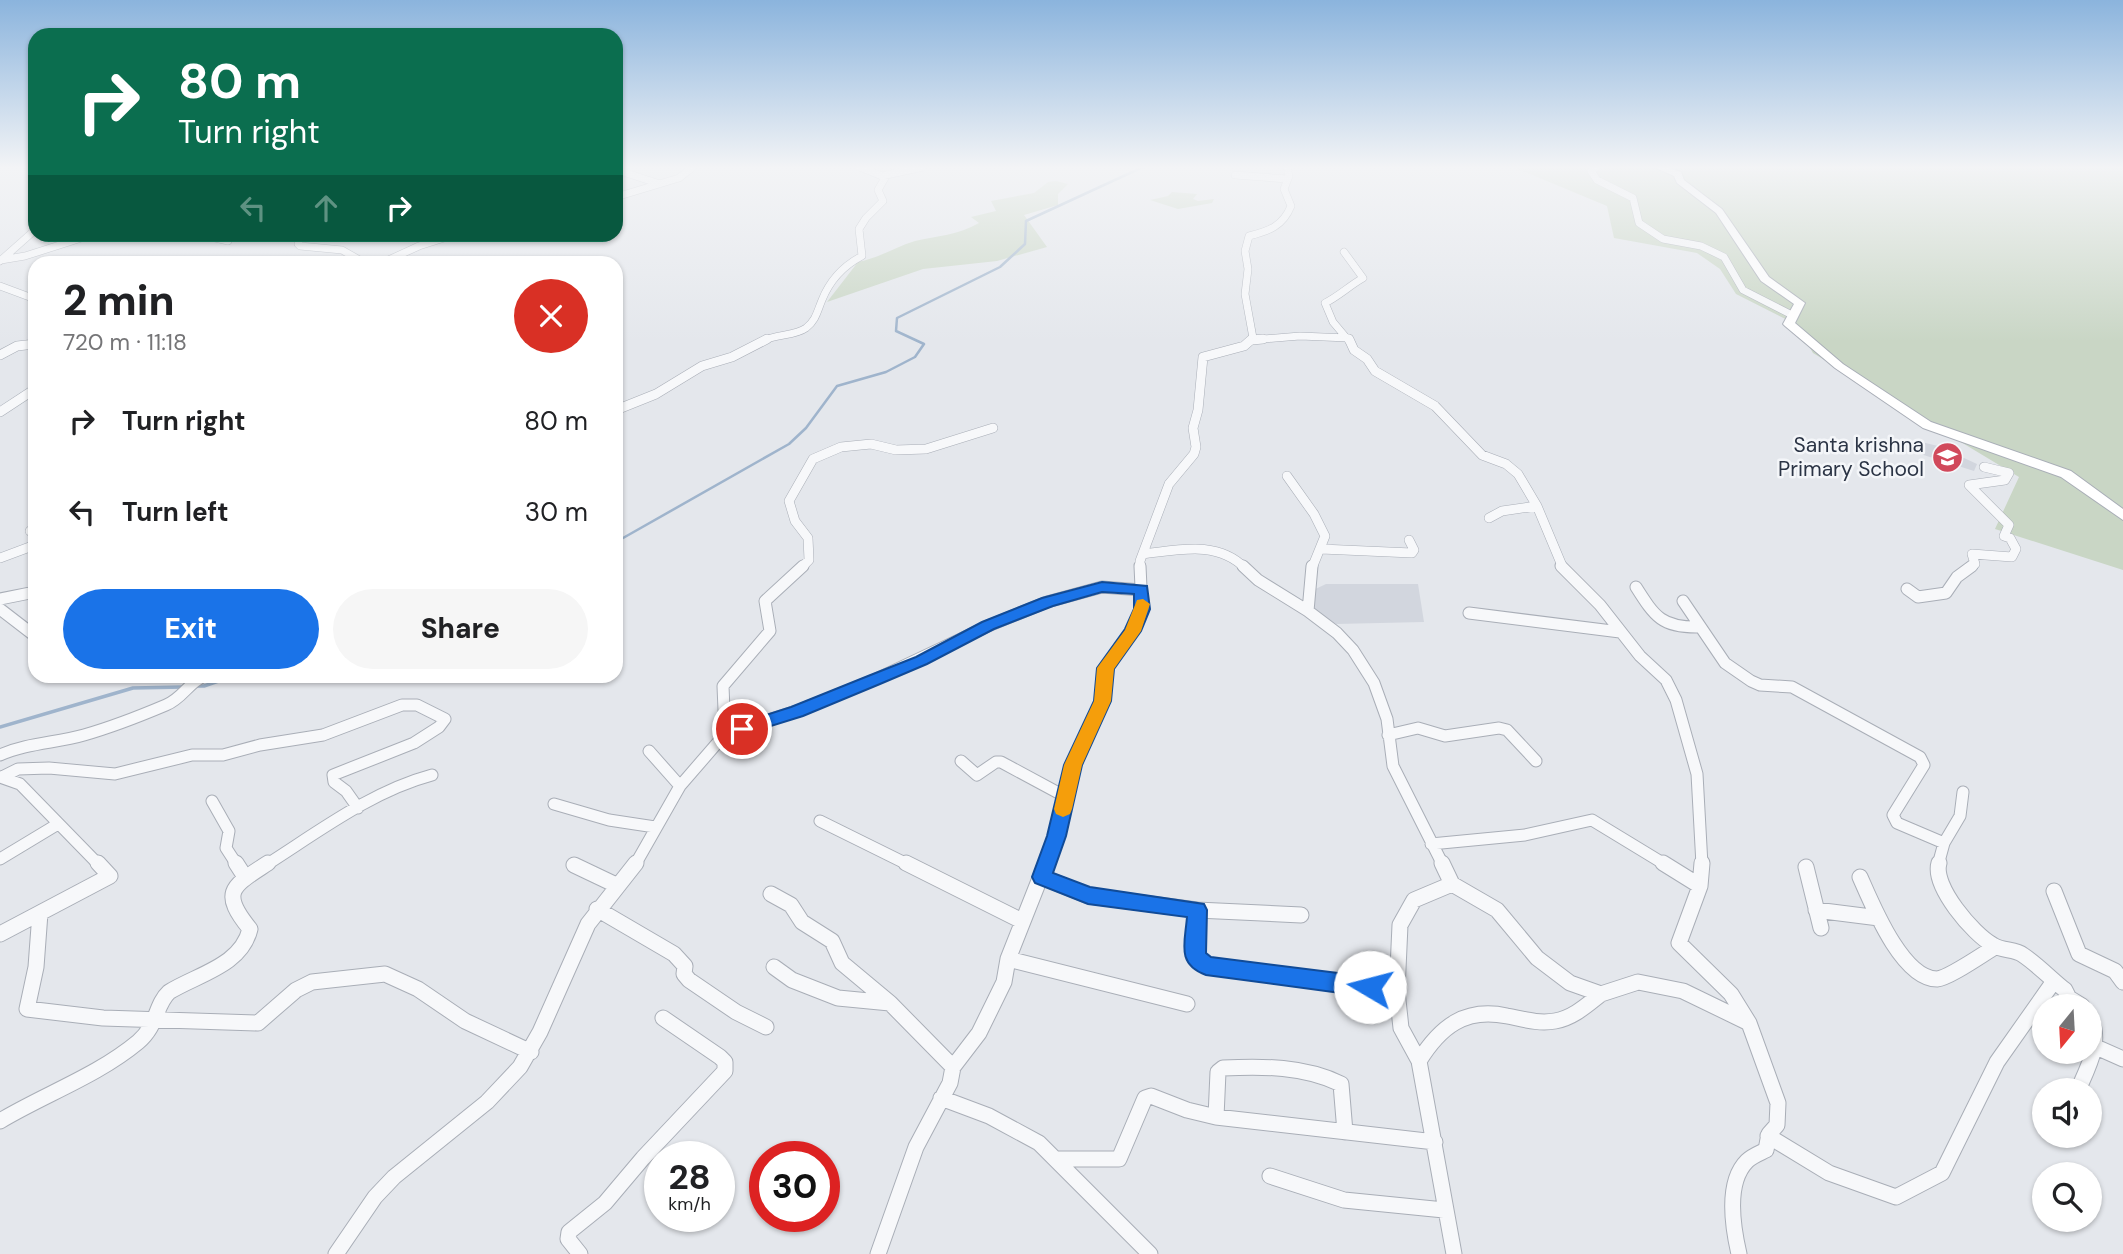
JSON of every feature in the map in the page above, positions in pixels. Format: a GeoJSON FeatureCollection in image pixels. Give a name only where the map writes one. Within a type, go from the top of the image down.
{"type":"FeatureCollection","features":[{"type":"Feature","properties":{"kind":"main road"},"geometry":{"type":"LineString","coordinates":[[1729,226],[1765,279],[1800,303],[1789,324],[1808,342],[1927,425],[2066,474],[2123,516]]}},
{"type":"Feature","properties":{"kind":"street"},"geometry":{"type":"LineString","coordinates":[[623,407],[656,394],[702,366],[732,357],[771,337],[798,332],[808,327],[820,314],[821,302],[832,279],[848,264],[862,256],[863,251],[857,238],[862,226]]}},
{"type":"Feature","properties":{"kind":"street"},"geometry":{"type":"LineString","coordinates":[[1252,340],[1245,295],[1248,269],[1245,246],[1249,236],[1272,230],[1276,226]]}},
{"type":"Feature","properties":{"kind":"street"},"geometry":{"type":"LineString","coordinates":[[1643,226],[1662,239],[1701,246],[1724,257],[1743,290],[1792,315]]}},
{"type":"Feature","properties":{"kind":"street"},"geometry":{"type":"LineString","coordinates":[[1,260],[28,236]]}},
{"type":"Feature","properties":{"kind":"street"},"geometry":{"type":"LineString","coordinates":[[29,256],[51,250],[63,242]]}},
{"type":"Feature","properties":{"kind":"street"},"geometry":{"type":"LineString","coordinates":[[299,242],[300,246],[344,250],[358,256]]}},
{"type":"Feature","properties":{"kind":"street"},"geometry":{"type":"LineString","coordinates":[[397,256],[432,242]]}},
{"type":"Feature","properties":{"kind":"street"},"geometry":{"type":"LineString","coordinates":[[1344,252],[1363,278],[1342,290],[1338,298],[1325,303],[1333,322],[1348,338],[1354,350],[1367,359],[1375,371],[1434,406],[1482,455],[1506,464],[1518,474],[1537,506],[1561,566],[1600,605],[1620,632],[1666,680],[1676,700],[1697,775],[1703,855],[1700,886],[1679,943],[1731,993],[1749,1023],[1778,1103],[1777,1125],[1768,1136],[1766,1150],[1745,1162],[1734,1190],[1735,1238],[1739,1254]]}},
{"type":"Feature","properties":{"kind":"street"},"geometry":{"type":"LineString","coordinates":[[1,260],[28,256]]}},
{"type":"Feature","properties":{"kind":"street"},"geometry":{"type":"LineString","coordinates":[[0,286],[28,296]]}},
{"type":"Feature","properties":{"kind":"street"},"geometry":{"type":"LineString","coordinates":[[878,1254],[916,1147],[950,1083],[953,1067],[979,1033],[1004,982],[1008,959],[1021,921],[1042,877],[1057,836],[1073,765],[1103,701],[1105,668],[1127,639],[1142,609],[1139,568],[1143,554],[1169,484],[1194,454],[1196,447],[1193,428],[1198,410],[1203,357],[1221,349],[1246,346],[1252,340],[1300,336],[1348,338]]}},
{"type":"Feature","properties":{"kind":"street"},"geometry":{"type":"LineString","coordinates":[[0,355],[17,346],[28,345]]}},
{"type":"Feature","properties":{"kind":"street"},"geometry":{"type":"LineString","coordinates":[[0,412],[28,394]]}},
{"type":"Feature","properties":{"kind":"street"},"geometry":{"type":"LineString","coordinates":[[726,734],[723,687],[770,631],[765,601],[808,560],[808,538],[795,521],[789,501],[813,459],[841,447],[871,444],[896,450],[926,449],[993,428]]}},
{"type":"Feature","properties":{"kind":"street"},"geometry":{"type":"LineString","coordinates":[[1907,589],[1918,597],[1946,593],[1957,578],[1975,564],[1972,554],[2012,557],[2016,549],[2010,538],[2004,536],[2009,525],[1969,485],[2005,480],[2009,473],[1984,467]]}},
{"type":"Feature","properties":{"kind":"street"},"geometry":{"type":"LineString","coordinates":[[1287,476],[1314,514],[1325,536],[1312,565],[1308,611]]}},
{"type":"Feature","properties":{"kind":"street"},"geometry":{"type":"LineString","coordinates":[[1489,518],[1502,511],[1537,506]]}},
{"type":"Feature","properties":{"kind":"street"},"geometry":{"type":"LineString","coordinates":[[1321,549],[1412,553],[1414,550],[1409,540]]}},
{"type":"Feature","properties":{"kind":"street"},"geometry":{"type":"LineString","coordinates":[[0,558],[28,548]]}},
{"type":"Feature","properties":{"kind":"street"},"geometry":{"type":"LineString","coordinates":[[1143,554],[1202,548],[1222,552],[1234,557],[1258,580],[1308,611],[1337,633],[1353,650],[1381,697],[1393,766],[1452,884],[1497,910],[1537,958],[1570,983],[1601,993]]}},
{"type":"Feature","properties":{"kind":"street"},"geometry":{"type":"LineString","coordinates":[[336,1254],[375,1196],[506,1084],[531,1052],[577,944],[597,909],[640,858],[680,786],[726,734],[797,711],[874,680],[922,660],[988,626],[1047,602],[1102,587],[1141,590]]}},
{"type":"Feature","properties":{"kind":"street"},"geometry":{"type":"LineString","coordinates":[[1636,587],[1661,623],[1681,628],[1700,627]]}},
{"type":"Feature","properties":{"kind":"street"},"geometry":{"type":"LineString","coordinates":[[0,599],[28,593]]}},
{"type":"Feature","properties":{"kind":"street"},"geometry":{"type":"LineString","coordinates":[[1683,601],[1725,663],[1751,681],[1760,685],[1792,687],[1920,757],[1924,765],[1893,818],[1897,823],[1944,843]]}},
{"type":"Feature","properties":{"kind":"street"},"geometry":{"type":"LineString","coordinates":[[0,609],[28,631]]}},
{"type":"Feature","properties":{"kind":"street"},"geometry":{"type":"LineString","coordinates":[[1469,613],[1620,632]]}},
{"type":"Feature","properties":{"kind":"street"},"geometry":{"type":"LineString","coordinates":[[0,755],[19,747],[65,740],[107,728],[169,704],[195,683]]}},
{"type":"Feature","properties":{"kind":"street"},"geometry":{"type":"LineString","coordinates":[[1,777],[18,769],[48,768],[114,774],[178,757],[223,755],[260,745],[323,735],[402,705],[417,705],[445,719],[437,730],[333,775],[334,782],[346,791],[358,808]]}},
{"type":"Feature","properties":{"kind":"street"},"geometry":{"type":"LineString","coordinates":[[1388,735],[1418,728],[1446,736],[1499,728],[1507,730],[1536,761]]}},
{"type":"Feature","properties":{"kind":"street"},"geometry":{"type":"LineString","coordinates":[[649,751],[680,786]]}},
{"type":"Feature","properties":{"kind":"street"},"geometry":{"type":"LineString","coordinates":[[961,761],[980,775],[991,765],[1001,762],[1066,797]]}},
{"type":"Feature","properties":{"kind":"street"},"geometry":{"type":"LineString","coordinates":[[0,1121],[129,1048],[141,1039],[157,1018],[160,1002],[166,994],[221,965],[245,944],[250,929],[230,899],[230,892],[245,877],[358,808],[413,780],[432,775]]}},
{"type":"Feature","properties":{"kind":"street"},"geometry":{"type":"LineString","coordinates":[[1,777],[20,784],[110,876],[2,930]]}},
{"type":"Feature","properties":{"kind":"street"},"geometry":{"type":"LineString","coordinates":[[1963,792],[1959,816],[1944,843],[1936,873],[1945,893],[1979,936],[1995,947],[2021,953],[2067,994]]}},
{"type":"Feature","properties":{"kind":"street"},"geometry":{"type":"LineString","coordinates":[[212,801],[229,831],[226,848],[245,877]]}},
{"type":"Feature","properties":{"kind":"street"},"geometry":{"type":"LineString","coordinates":[[554,804],[609,820],[655,827]]}},
{"type":"Feature","properties":{"kind":"street"},"geometry":{"type":"LineString","coordinates":[[1431,844],[1525,835],[1592,820],[1700,886]]}},
{"type":"Feature","properties":{"kind":"street"},"geometry":{"type":"LineString","coordinates":[[820,821],[1021,921]]}},
{"type":"Feature","properties":{"kind":"street"},"geometry":{"type":"LineString","coordinates":[[0,859],[58,824]]}},
{"type":"Feature","properties":{"kind":"street"},"geometry":{"type":"LineString","coordinates":[[574,864],[616,885]]}},
{"type":"Feature","properties":{"kind":"street"},"geometry":{"type":"LineString","coordinates":[[1806,867],[1821,928]]}},
{"type":"Feature","properties":{"kind":"street"},"geometry":{"type":"LineString","coordinates":[[1042,877],[1088,896],[1197,910],[1301,915]]}},
{"type":"Feature","properties":{"kind":"street"},"geometry":{"type":"LineString","coordinates":[[1860,877],[1884,929],[1910,964],[1922,975],[1933,980],[1940,979],[1995,947]]}},
{"type":"Feature","properties":{"kind":"street"},"geometry":{"type":"LineString","coordinates":[[1452,884],[1414,900],[1400,925],[1397,990],[1401,1028],[1419,1061],[1454,1254]]}},
{"type":"Feature","properties":{"kind":"street"},"geometry":{"type":"LineString","coordinates":[[2054,891],[2079,954],[2087,961],[2120,973],[2123,982]]}},
{"type":"Feature","properties":{"kind":"street"},"geometry":{"type":"LineString","coordinates":[[771,894],[791,905],[802,922],[831,941],[842,963],[890,1003],[953,1067]]}},
{"type":"Feature","properties":{"kind":"street"},"geometry":{"type":"LineString","coordinates":[[597,909],[674,954],[685,966],[684,974],[689,980],[736,1012],[766,1027]]}},
{"type":"Feature","properties":{"kind":"street"},"geometry":{"type":"LineString","coordinates":[[1816,909],[1879,918]]}},
{"type":"Feature","properties":{"kind":"street"},"geometry":{"type":"LineString","coordinates":[[1197,910],[1195,957],[1206,965],[1397,990]]}},
{"type":"Feature","properties":{"kind":"street"},"geometry":{"type":"LineString","coordinates":[[40,913],[36,967],[27,1009],[103,1018],[258,1023],[296,990],[312,982],[385,974],[418,989],[465,1021],[531,1052]]}},
{"type":"Feature","properties":{"kind":"street"},"geometry":{"type":"LineString","coordinates":[[1008,959],[1187,1004]]}},
{"type":"Feature","properties":{"kind":"street"},"geometry":{"type":"LineString","coordinates":[[774,967],[792,980],[838,998],[890,1003]]}},
{"type":"Feature","properties":{"kind":"street"},"geometry":{"type":"LineString","coordinates":[[1768,1136],[1798,1158],[1874,1192],[1896,1197],[1924,1183],[1942,1173],[1997,1062],[2054,981]]}},
{"type":"Feature","properties":{"kind":"street"},"geometry":{"type":"LineString","coordinates":[[1419,1061],[1436,1032],[1457,1018],[1496,1014],[1523,1021],[1551,1022],[1572,1016],[1601,993],[1638,982],[1684,991],[1749,1023]]}},
{"type":"Feature","properties":{"kind":"street"},"geometry":{"type":"LineString","coordinates":[[580,1254],[568,1239],[569,1232],[606,1203],[643,1158],[725,1071],[725,1062],[720,1057],[663,1018]]}},
{"type":"Feature","properties":{"kind":"street"},"geometry":{"type":"LineString","coordinates":[[2102,1050],[2123,1059]]}},
{"type":"Feature","properties":{"kind":"street"},"geometry":{"type":"LineString","coordinates":[[1216,1117],[1218,1072],[1223,1068],[1312,1073],[1341,1084],[1345,1132]]}},
{"type":"Feature","properties":{"kind":"street"},"geometry":{"type":"LineString","coordinates":[[1055,1159],[1119,1158],[1125,1150],[1145,1098],[1151,1096],[1187,1110],[1216,1117],[1435,1142]]}},
{"type":"Feature","properties":{"kind":"street"},"geometry":{"type":"LineString","coordinates":[[941,1098],[989,1116],[1039,1143],[1150,1254]]}},
{"type":"Feature","properties":{"kind":"street"},"geometry":{"type":"LineString","coordinates":[[1270,1176],[1345,1200],[1444,1209]]}},
{"type":"Feature","properties":{"kind":"shaded area","name":"Santa krishna Primary School"},"geometry":{"type":"Polygon","coordinates":[[[1917,441],[1938,446],[1977,464],[1974,471],[1911,451],[1917,441]]]}},
{"type":"Feature","properties":{"kind":"shaded area"},"geometry":{"type":"Polygon","coordinates":[[[1326,584],[1418,584],[1424,622],[1336,624],[1306,604],[1305,594],[1326,584]]]}},
{"type":"Feature","properties":{"kind":"green space"},"geometry":{"type":"Polygon","coordinates":[[[1032,226],[1047,247],[997,261],[923,269],[827,302],[858,262],[915,241],[971,227],[1032,226]]]}},
{"type":"Feature","properties":{"kind":"green space"},"geometry":{"type":"Polygon","coordinates":[[[1611,226],[2123,226],[2123,570],[1995,529],[2019,477],[1813,353],[1797,325],[1736,294],[1720,269],[1697,253],[1614,238],[1611,226]]]}},
{"type":"Feature","properties":{"kind":"waterway"},"geometry":{"type":"LineString","coordinates":[[623,538],[789,444],[806,428],[837,386],[886,372],[915,357],[924,344],[896,331],[897,318],[1000,267],[1025,244],[1026,226]]}},
{"type":"Feature","properties":{"kind":"waterway"},"geometry":{"type":"LineString","coordinates":[[195,686],[213,683]]}},
{"type":"Feature","properties":{"kind":"waterway"},"geometry":{"type":"LineString","coordinates":[[0,727],[133,688],[184,687]]}},
{"type":"Feature","properties":{"kind":"slow traffic"},"geometry":{"type":"LineString","coordinates":[[1063,809],[1066,786],[1073,765],[1103,701],[1105,668],[1133,631],[1143,604]]}},
{"type":"Feature","properties":{"kind":"place","name":"Santa krishna Primary School"},"geometry":{"type":"Point","coordinates":[1947,457]}},
{"type":"Feature","properties":{"kind":"route"},"geometry":{"type":"LineString","coordinates":[[742,729],[797,711],[874,680],[922,660],[1019,612],[1047,602],[1102,587],[1141,590],[1142,609],[1133,631],[1105,668],[1103,701],[1073,765],[1066,786],[1057,836],[1042,877],[1088,896],[1197,910],[1195,957],[1206,965],[1370,987]]}}]}
